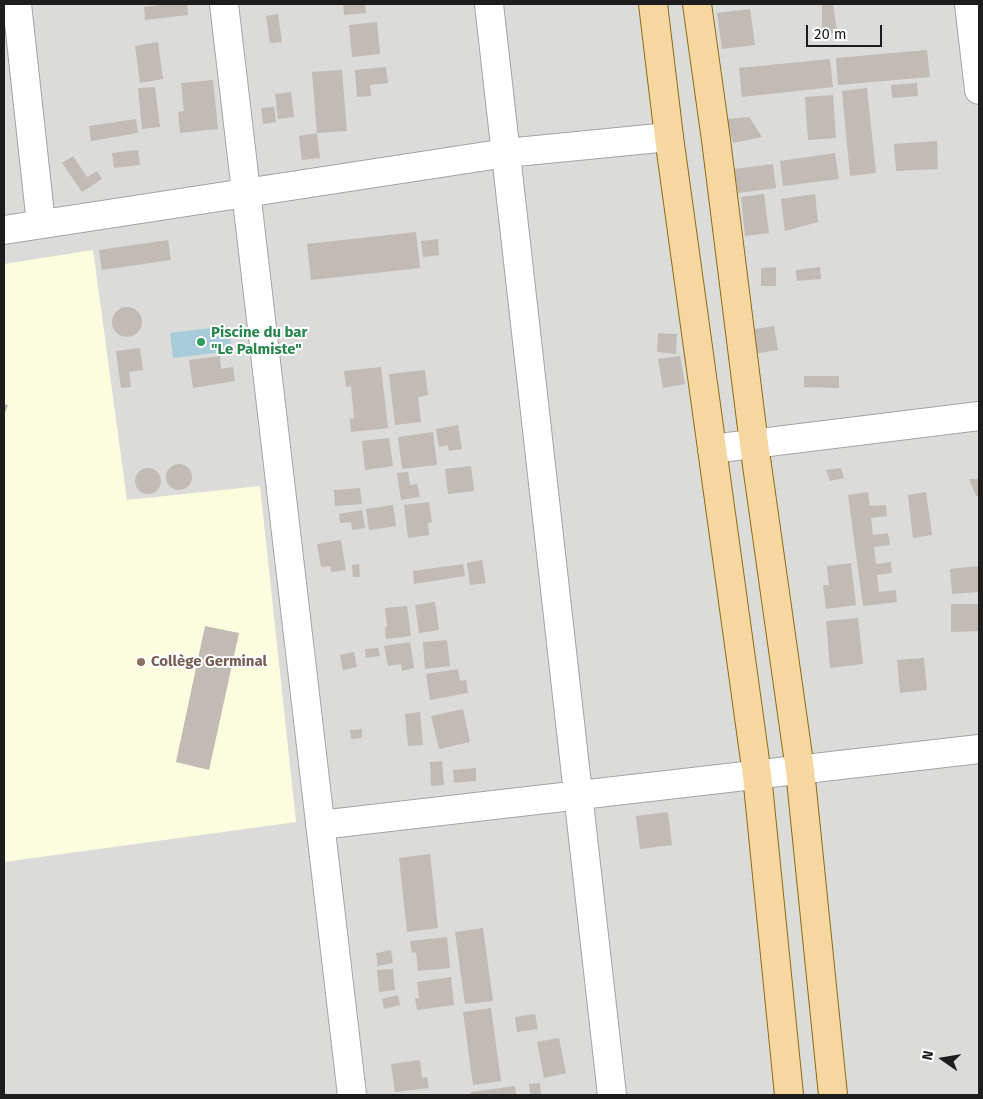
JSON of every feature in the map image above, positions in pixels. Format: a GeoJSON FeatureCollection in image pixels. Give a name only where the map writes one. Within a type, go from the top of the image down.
{"type":"FeatureCollection","features":[{"type":"Feature","properties":{"kind":"main road"},"geometry":{"type":"LineString","coordinates":[[653,4],[669,137],[757,775],[789,1095]]}},
{"type":"Feature","properties":{"kind":"main road"},"geometry":{"type":"LineString","coordinates":[[698,4],[754,444],[800,770],[833,1095]]}},
{"type":"Feature","properties":{"kind":"street"},"geometry":{"type":"LineString","coordinates":[[17,4],[41,224]]}},
{"type":"Feature","properties":{"kind":"street"},"geometry":{"type":"LineString","coordinates":[[224,4],[352,1095]]}},
{"type":"Feature","properties":{"kind":"street"},"geometry":{"type":"LineString","coordinates":[[489,4],[580,796],[612,1095]]}},
{"type":"Feature","properties":{"kind":"street"},"geometry":{"type":"LineString","coordinates":[[969,4],[979,90]]}},
{"type":"Feature","properties":{"kind":"street"},"geometry":{"type":"LineString","coordinates":[[4,230],[506,153],[669,137]]}},
{"type":"Feature","properties":{"kind":"street"},"geometry":{"type":"LineString","coordinates":[[712,449],[979,416]]}},
{"type":"Feature","properties":{"kind":"street"},"geometry":{"type":"LineString","coordinates":[[320,825],[979,749]]}},
{"type":"Feature","properties":{"kind":"shaded area"},"geometry":{"type":"Polygon","coordinates":[[[4,4],[979,4],[979,1095],[4,1095],[4,4]]]}},
{"type":"Feature","properties":{"kind":"shaded area","name":"Collège Germinal"},"geometry":{"type":"Polygon","coordinates":[[[93,250],[127,500],[260,486],[296,822],[4,862],[4,264],[93,250]]]}},
{"type":"Feature","properties":{"kind":"water","name":"Piscine du bar \"Le Palmiste\""},"geometry":{"type":"Polygon","coordinates":[[[228,326],[232,351],[173,358],[170,333],[228,326]]]}},
{"type":"Feature","properties":{"kind":"building"},"geometry":{"type":"Polygon","coordinates":[[[187,4],[188,15],[145,20],[144,7],[187,4]]]}},
{"type":"Feature","properties":{"kind":"building"},"geometry":{"type":"Polygon","coordinates":[[[365,4],[366,13],[344,15],[343,5],[365,4]]]}},
{"type":"Feature","properties":{"kind":"building"},"geometry":{"type":"Polygon","coordinates":[[[822,4],[833,4],[837,32],[822,37],[822,4]]]}},
{"type":"Feature","properties":{"kind":"building"},"geometry":{"type":"Polygon","coordinates":[[[750,9],[755,45],[722,49],[717,13],[750,9]]]}},
{"type":"Feature","properties":{"kind":"building"},"geometry":{"type":"Polygon","coordinates":[[[278,14],[282,42],[270,43],[266,16],[278,14]]]}},
{"type":"Feature","properties":{"kind":"building"},"geometry":{"type":"Polygon","coordinates":[[[377,22],[380,54],[352,57],[349,25],[377,22]]]}},
{"type":"Feature","properties":{"kind":"building"},"geometry":{"type":"Polygon","coordinates":[[[158,42],[163,79],[140,83],[135,46],[158,42]]]}},
{"type":"Feature","properties":{"kind":"building"},"geometry":{"type":"Polygon","coordinates":[[[927,50],[930,77],[838,85],[836,58],[927,50]]]}},
{"type":"Feature","properties":{"kind":"building"},"geometry":{"type":"Polygon","coordinates":[[[830,59],[833,87],[742,97],[739,68],[830,59]]]}},
{"type":"Feature","properties":{"kind":"building"},"geometry":{"type":"Polygon","coordinates":[[[386,67],[388,83],[370,85],[371,96],[357,97],[355,70],[386,67]]]}},
{"type":"Feature","properties":{"kind":"building"},"geometry":{"type":"Polygon","coordinates":[[[342,70],[347,131],[317,133],[312,72],[342,70]]]}},
{"type":"Feature","properties":{"kind":"building"},"geometry":{"type":"Polygon","coordinates":[[[213,80],[218,129],[180,133],[178,112],[184,111],[181,83],[213,80]]]}},
{"type":"Feature","properties":{"kind":"building"},"geometry":{"type":"Polygon","coordinates":[[[917,83],[918,96],[892,98],[891,85],[917,83]]]}},
{"type":"Feature","properties":{"kind":"building"},"geometry":{"type":"Polygon","coordinates":[[[155,87],[160,127],[142,129],[138,88],[155,87]]]}},
{"type":"Feature","properties":{"kind":"building"},"geometry":{"type":"Polygon","coordinates":[[[867,88],[876,173],[850,176],[842,91],[867,88]]]}},
{"type":"Feature","properties":{"kind":"building"},"geometry":{"type":"Polygon","coordinates":[[[291,92],[294,117],[278,119],[275,94],[291,92]]]}},
{"type":"Feature","properties":{"kind":"building"},"geometry":{"type":"Polygon","coordinates":[[[833,95],[836,138],[808,140],[805,97],[833,95]]]}},
{"type":"Feature","properties":{"kind":"building"},"geometry":{"type":"Polygon","coordinates":[[[274,107],[276,122],[263,124],[261,108],[274,107]]]}},
{"type":"Feature","properties":{"kind":"building"},"geometry":{"type":"Polygon","coordinates":[[[749,117],[762,137],[733,143],[727,119],[749,117]]]}},
{"type":"Feature","properties":{"kind":"building"},"geometry":{"type":"Polygon","coordinates":[[[136,119],[138,133],[91,141],[89,126],[136,119]]]}},
{"type":"Feature","properties":{"kind":"building"},"geometry":{"type":"Polygon","coordinates":[[[317,133],[320,158],[302,160],[299,136],[317,133]]]}},
{"type":"Feature","properties":{"kind":"building"},"geometry":{"type":"Polygon","coordinates":[[[937,141],[938,169],[896,171],[894,144],[937,141]]]}},
{"type":"Feature","properties":{"kind":"building"},"geometry":{"type":"Polygon","coordinates":[[[138,150],[140,165],[114,168],[112,153],[138,150]]]}},
{"type":"Feature","properties":{"kind":"building"},"geometry":{"type":"Polygon","coordinates":[[[835,153],[839,179],[783,186],[780,161],[835,153]]]}},
{"type":"Feature","properties":{"kind":"building"},"geometry":{"type":"Polygon","coordinates":[[[73,156],[87,177],[97,171],[102,179],[82,192],[62,163],[73,156]]]}},
{"type":"Feature","properties":{"kind":"building"},"geometry":{"type":"Polygon","coordinates":[[[773,164],[776,188],[738,193],[734,169],[773,164]]]}},
{"type":"Feature","properties":{"kind":"building"},"geometry":{"type":"Polygon","coordinates":[[[764,194],[769,233],[745,236],[741,197],[764,194]]]}},
{"type":"Feature","properties":{"kind":"building"},"geometry":{"type":"Polygon","coordinates":[[[815,194],[818,222],[785,231],[781,199],[815,194]]]}},
{"type":"Feature","properties":{"kind":"building"},"geometry":{"type":"Polygon","coordinates":[[[416,232],[420,268],[311,280],[307,244],[416,232]]]}},
{"type":"Feature","properties":{"kind":"building"},"geometry":{"type":"Polygon","coordinates":[[[438,239],[439,255],[423,257],[421,241],[438,239]]]}},
{"type":"Feature","properties":{"kind":"building"},"geometry":{"type":"Polygon","coordinates":[[[168,240],[171,260],[102,270],[99,250],[168,240]]]}},
{"type":"Feature","properties":{"kind":"building"},"geometry":{"type":"Polygon","coordinates":[[[776,267],[776,286],[761,286],[761,268],[776,267]]]}},
{"type":"Feature","properties":{"kind":"building"},"geometry":{"type":"Polygon","coordinates":[[[820,267],[821,279],[797,281],[796,270],[820,267]]]}},
{"type":"Feature","properties":{"kind":"building"},"geometry":{"type":"Polygon","coordinates":[[[127,307],[138,311],[142,322],[138,333],[127,337],[116,333],[112,322],[116,311],[127,307]]]}},
{"type":"Feature","properties":{"kind":"building"},"geometry":{"type":"Polygon","coordinates":[[[774,326],[778,350],[754,354],[750,330],[774,326]]]}},
{"type":"Feature","properties":{"kind":"building"},"geometry":{"type":"Polygon","coordinates":[[[658,333],[677,334],[676,354],[657,352],[658,333]]]}},
{"type":"Feature","properties":{"kind":"building"},"geometry":{"type":"Polygon","coordinates":[[[140,348],[143,370],[129,372],[131,387],[121,388],[116,351],[140,348]]]}},
{"type":"Feature","properties":{"kind":"building"},"geometry":{"type":"Polygon","coordinates":[[[220,356],[221,369],[233,367],[235,381],[193,388],[189,360],[220,356]]]}},
{"type":"Feature","properties":{"kind":"building"},"geometry":{"type":"Polygon","coordinates":[[[680,356],[685,384],[663,388],[658,359],[680,356]]]}},
{"type":"Feature","properties":{"kind":"building"},"geometry":{"type":"Polygon","coordinates":[[[381,367],[388,428],[351,432],[350,419],[354,418],[351,386],[346,387],[344,371],[381,367]]]}},
{"type":"Feature","properties":{"kind":"building"},"geometry":{"type":"Polygon","coordinates":[[[425,370],[428,395],[418,397],[421,422],[395,425],[389,374],[425,370]]]}},
{"type":"Feature","properties":{"kind":"building"},"geometry":{"type":"Polygon","coordinates":[[[804,376],[839,376],[839,388],[804,387],[804,376]]]}},
{"type":"Feature","properties":{"kind":"building"},"geometry":{"type":"Polygon","coordinates":[[[4,404],[8,405],[4,416],[4,404]]]}},
{"type":"Feature","properties":{"kind":"building"},"geometry":{"type":"Polygon","coordinates":[[[458,425],[462,449],[449,451],[448,445],[439,447],[436,429],[458,425]]]}},
{"type":"Feature","properties":{"kind":"building"},"geometry":{"type":"Polygon","coordinates":[[[433,432],[437,465],[402,469],[398,437],[433,432]]]}},
{"type":"Feature","properties":{"kind":"building"},"geometry":{"type":"Polygon","coordinates":[[[389,438],[393,466],[365,470],[362,441],[389,438]]]}},
{"type":"Feature","properties":{"kind":"building"},"geometry":{"type":"Polygon","coordinates":[[[179,464],[188,468],[192,477],[188,486],[179,490],[170,486],[166,477],[170,468],[179,464]]]}},
{"type":"Feature","properties":{"kind":"building"},"geometry":{"type":"Polygon","coordinates":[[[471,466],[474,491],[448,494],[445,469],[471,466]]]}},
{"type":"Feature","properties":{"kind":"building"},"geometry":{"type":"Polygon","coordinates":[[[148,468],[157,472],[161,481],[157,490],[148,494],[139,490],[135,481],[139,472],[148,468]]]}},
{"type":"Feature","properties":{"kind":"building"},"geometry":{"type":"Polygon","coordinates":[[[841,468],[844,478],[830,481],[826,470],[841,468]]]}},
{"type":"Feature","properties":{"kind":"building"},"geometry":{"type":"Polygon","coordinates":[[[408,472],[410,485],[417,484],[420,497],[401,500],[397,473],[408,472]]]}},
{"type":"Feature","properties":{"kind":"building"},"geometry":{"type":"Polygon","coordinates":[[[969,479],[979,479],[979,495],[976,496],[969,479]]]}},
{"type":"Feature","properties":{"kind":"building"},"geometry":{"type":"Polygon","coordinates":[[[360,488],[362,504],[335,506],[334,490],[360,488]]]}},
{"type":"Feature","properties":{"kind":"building"},"geometry":{"type":"Polygon","coordinates":[[[868,492],[870,506],[886,505],[887,516],[871,518],[873,535],[888,533],[890,545],[874,547],[876,564],[891,562],[892,573],[877,575],[879,592],[896,590],[897,602],[863,606],[848,495],[868,492]]]}},
{"type":"Feature","properties":{"kind":"building"},"geometry":{"type":"Polygon","coordinates":[[[926,492],[932,535],[913,538],[908,495],[926,492]]]}},
{"type":"Feature","properties":{"kind":"building"},"geometry":{"type":"Polygon","coordinates":[[[429,502],[432,522],[428,523],[429,535],[408,538],[404,505],[429,502]]]}},
{"type":"Feature","properties":{"kind":"building"},"geometry":{"type":"Polygon","coordinates":[[[393,505],[396,526],[369,530],[366,509],[393,505]]]}},
{"type":"Feature","properties":{"kind":"building"},"geometry":{"type":"Polygon","coordinates":[[[362,510],[365,528],[352,530],[351,522],[340,523],[339,514],[362,510]]]}},
{"type":"Feature","properties":{"kind":"building"},"geometry":{"type":"Polygon","coordinates":[[[341,540],[346,570],[331,572],[330,566],[321,567],[317,544],[341,540]]]}},
{"type":"Feature","properties":{"kind":"building"},"geometry":{"type":"Polygon","coordinates":[[[482,560],[486,583],[470,585],[467,563],[482,560]]]}},
{"type":"Feature","properties":{"kind":"building"},"geometry":{"type":"Polygon","coordinates":[[[851,563],[856,605],[826,609],[823,585],[829,585],[827,566],[851,563]]]}},
{"type":"Feature","properties":{"kind":"building"},"geometry":{"type":"Polygon","coordinates":[[[359,564],[360,577],[353,577],[352,565],[359,564]]]}},
{"type":"Feature","properties":{"kind":"building"},"geometry":{"type":"Polygon","coordinates":[[[463,564],[465,576],[414,584],[413,571],[463,564]]]}},
{"type":"Feature","properties":{"kind":"building"},"geometry":{"type":"Polygon","coordinates":[[[979,566],[979,592],[952,594],[950,569],[979,566]]]}},
{"type":"Feature","properties":{"kind":"building"},"geometry":{"type":"Polygon","coordinates":[[[435,602],[439,630],[419,633],[415,605],[435,602]]]}},
{"type":"Feature","properties":{"kind":"building"},"geometry":{"type":"Polygon","coordinates":[[[951,604],[979,604],[979,631],[951,632],[951,604]]]}},
{"type":"Feature","properties":{"kind":"building"},"geometry":{"type":"Polygon","coordinates":[[[407,606],[411,636],[386,639],[385,608],[407,606]]]}},
{"type":"Feature","properties":{"kind":"building"},"geometry":{"type":"Polygon","coordinates":[[[858,618],[863,664],[830,668],[826,621],[858,618]]]}},
{"type":"Feature","properties":{"kind":"building"},"geometry":{"type":"Polygon","coordinates":[[[205,626],[239,633],[209,770],[176,762],[205,626]]]}},
{"type":"Feature","properties":{"kind":"building"},"geometry":{"type":"Polygon","coordinates":[[[447,640],[450,666],[425,669],[423,642],[447,640]]]}},
{"type":"Feature","properties":{"kind":"building"},"geometry":{"type":"Polygon","coordinates":[[[410,642],[414,668],[402,671],[401,664],[388,666],[384,646],[410,642]]]}},
{"type":"Feature","properties":{"kind":"building"},"geometry":{"type":"Polygon","coordinates":[[[378,648],[380,656],[366,658],[365,649],[378,648]]]}},
{"type":"Feature","properties":{"kind":"building"},"geometry":{"type":"Polygon","coordinates":[[[354,652],[357,667],[343,670],[340,655],[354,652]]]}},
{"type":"Feature","properties":{"kind":"building"},"geometry":{"type":"Polygon","coordinates":[[[924,658],[927,690],[900,693],[897,660],[924,658]]]}},
{"type":"Feature","properties":{"kind":"building"},"geometry":{"type":"Polygon","coordinates":[[[458,669],[460,681],[466,680],[468,693],[430,700],[426,674],[458,669]]]}},
{"type":"Feature","properties":{"kind":"building"},"geometry":{"type":"Polygon","coordinates":[[[463,709],[470,742],[439,749],[431,716],[463,709]]]}},
{"type":"Feature","properties":{"kind":"building"},"geometry":{"type":"Polygon","coordinates":[[[420,712],[423,745],[408,746],[405,714],[420,712]]]}},
{"type":"Feature","properties":{"kind":"building"},"geometry":{"type":"Polygon","coordinates":[[[362,729],[362,738],[351,739],[350,730],[362,729]]]}},
{"type":"Feature","properties":{"kind":"building"},"geometry":{"type":"Polygon","coordinates":[[[442,761],[444,785],[431,786],[430,762],[442,761]]]}},
{"type":"Feature","properties":{"kind":"building"},"geometry":{"type":"Polygon","coordinates":[[[476,768],[476,781],[454,783],[453,770],[476,768]]]}},
{"type":"Feature","properties":{"kind":"building"},"geometry":{"type":"Polygon","coordinates":[[[668,812],[672,845],[640,849],[636,816],[668,812]]]}},
{"type":"Feature","properties":{"kind":"building"},"geometry":{"type":"Polygon","coordinates":[[[430,854],[438,928],[407,932],[399,858],[430,854]]]}},
{"type":"Feature","properties":{"kind":"building"},"geometry":{"type":"Polygon","coordinates":[[[483,928],[493,1001],[465,1004],[455,932],[483,928]]]}},
{"type":"Feature","properties":{"kind":"building"},"geometry":{"type":"Polygon","coordinates":[[[447,937],[450,968],[418,971],[416,952],[412,953],[410,941],[447,937]]]}},
{"type":"Feature","properties":{"kind":"building"},"geometry":{"type":"Polygon","coordinates":[[[391,950],[393,963],[378,966],[376,953],[391,950]]]}},
{"type":"Feature","properties":{"kind":"building"},"geometry":{"type":"Polygon","coordinates":[[[393,969],[395,990],[379,992],[377,970],[393,969]]]}},
{"type":"Feature","properties":{"kind":"building"},"geometry":{"type":"Polygon","coordinates":[[[451,977],[454,1005],[417,1010],[415,998],[419,998],[417,982],[451,977]]]}},
{"type":"Feature","properties":{"kind":"building"},"geometry":{"type":"Polygon","coordinates":[[[398,995],[400,1005],[384,1009],[382,999],[398,995]]]}},
{"type":"Feature","properties":{"kind":"building"},"geometry":{"type":"Polygon","coordinates":[[[491,1008],[501,1081],[473,1085],[463,1012],[491,1008]]]}},
{"type":"Feature","properties":{"kind":"building"},"geometry":{"type":"Polygon","coordinates":[[[535,1014],[538,1029],[517,1032],[515,1017],[535,1014]]]}},
{"type":"Feature","properties":{"kind":"building"},"geometry":{"type":"Polygon","coordinates":[[[559,1038],[566,1073],[544,1078],[537,1042],[559,1038]]]}},
{"type":"Feature","properties":{"kind":"building"},"geometry":{"type":"Polygon","coordinates":[[[420,1060],[422,1078],[427,1077],[429,1088],[395,1092],[391,1064],[420,1060]]]}},
{"type":"Feature","properties":{"kind":"building"},"geometry":{"type":"Polygon","coordinates":[[[540,1083],[541,1095],[530,1095],[529,1084],[540,1083]]]}},
{"type":"Feature","properties":{"kind":"building"},"geometry":{"type":"Polygon","coordinates":[[[515,1086],[516,1095],[471,1095],[471,1092],[515,1086]]]}},
{"type":"Feature","properties":{"kind":"place","name":"Piscine du bar \"Le Palmiste\""},"geometry":{"type":"Point","coordinates":[201,342]}},
{"type":"Feature","properties":{"kind":"place","name":"Collège Germinal"},"geometry":{"type":"Point","coordinates":[141,662]}}]}
